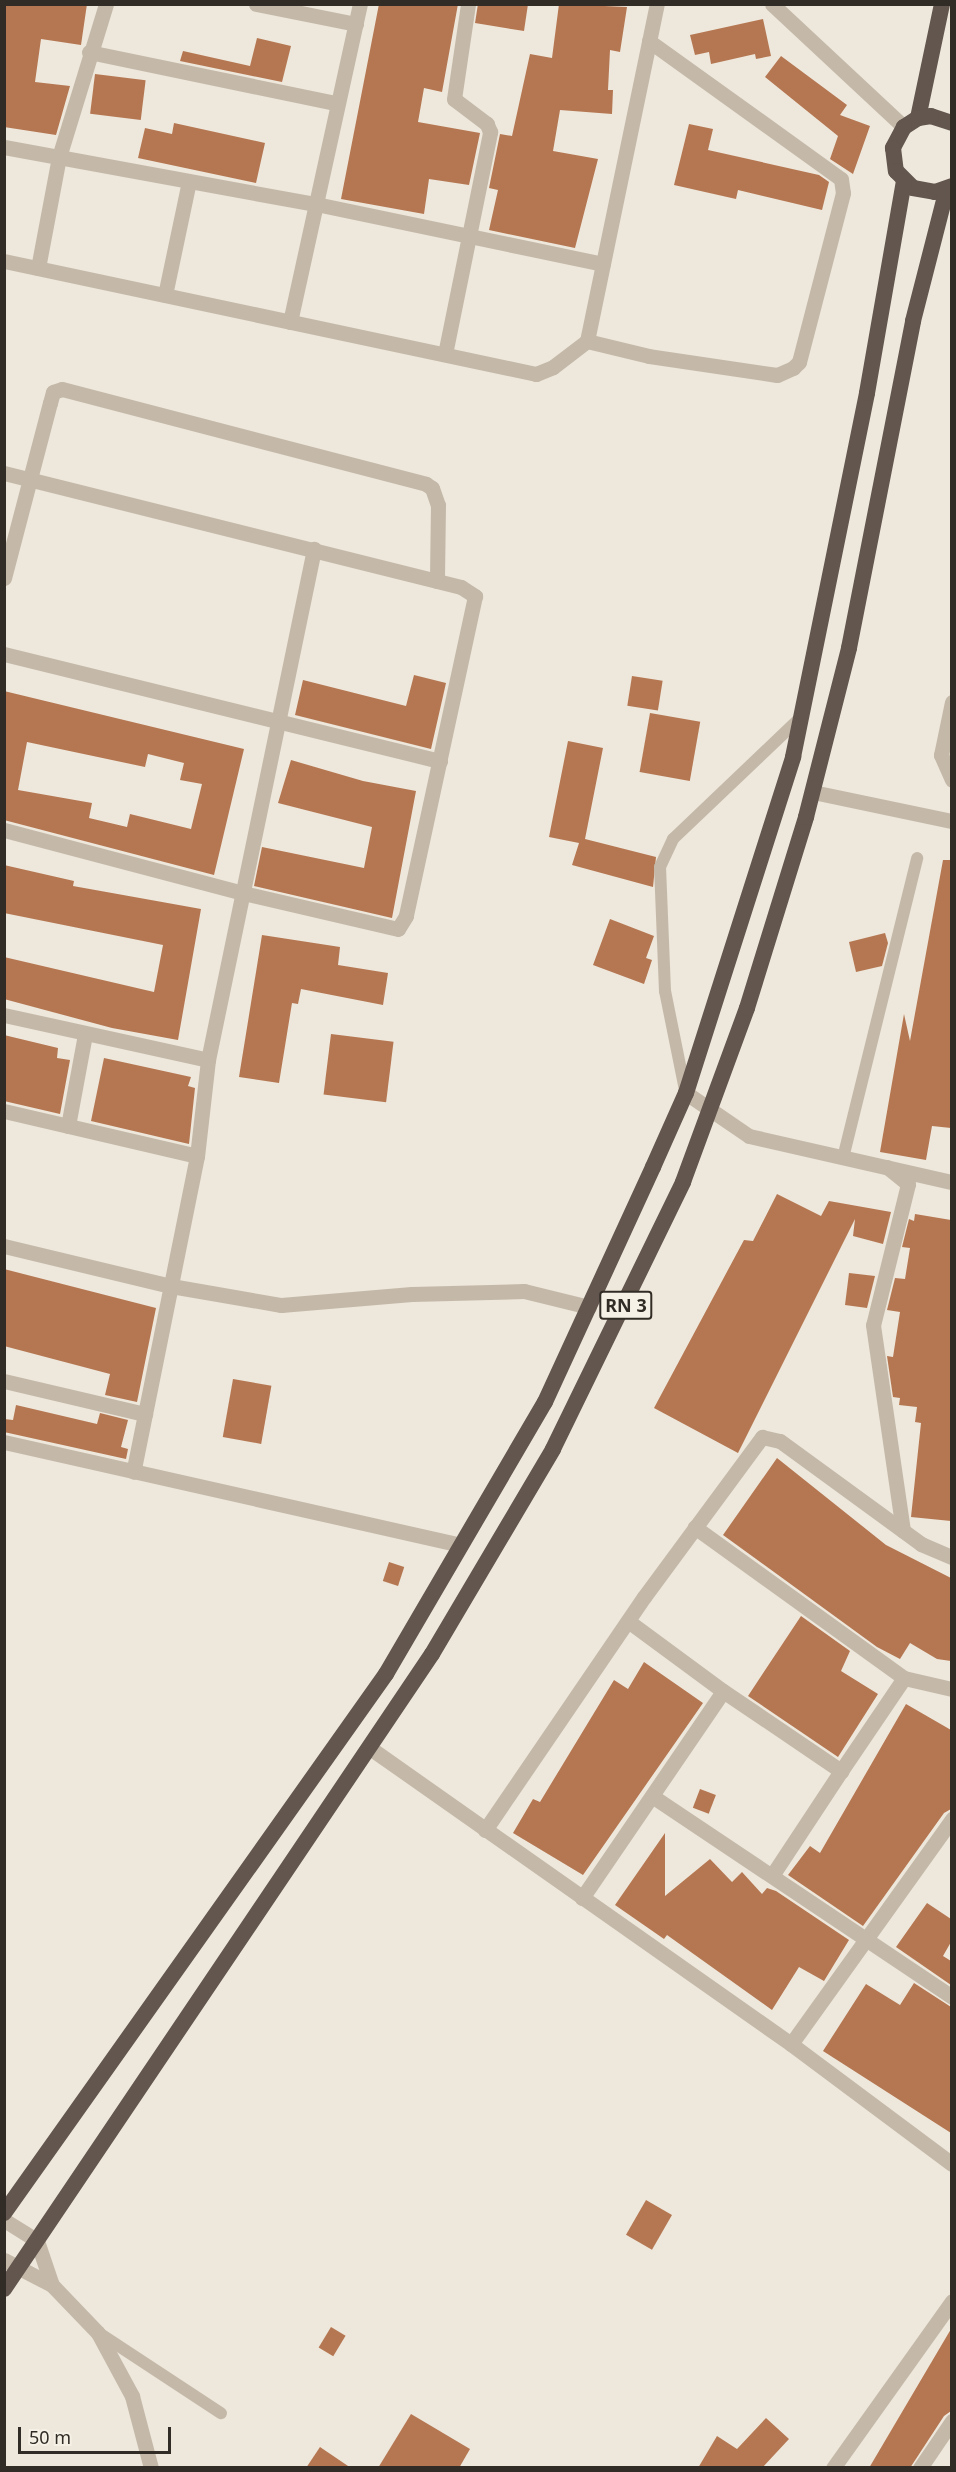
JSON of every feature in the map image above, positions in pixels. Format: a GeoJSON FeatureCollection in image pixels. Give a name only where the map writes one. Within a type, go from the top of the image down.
{"type":"FeatureCollection","features":[{"type":"Feature","properties":{"kind":"highway"},"geometry":{"type":"LineString","coordinates":[[942,4],[911,122],[893,148],[896,171],[904,181],[924,192],[949,187]]}},
{"type":"Feature","properties":{"kind":"highway"},"geometry":{"type":"LineString","coordinates":[[911,122],[932,116],[951,123]]}},
{"type":"Feature","properties":{"kind":"highway","name":"RN 3"},"geometry":{"type":"LineString","coordinates":[[4,2213],[386,1674],[545,1402],[686,1093],[789,768],[867,393],[904,181]]}},
{"type":"Feature","properties":{"kind":"highway","name":"RN 3"},"geometry":{"type":"LineString","coordinates":[[4,2289],[12,2264],[37,2241],[432,1654],[553,1449],[624,1311],[711,1112],[813,792],[849,648],[913,321],[949,187]]}},
{"type":"Feature","properties":{"kind":"street"},"geometry":{"type":"LineString","coordinates":[[38,268],[59,157],[89,52],[106,4]]}},
{"type":"Feature","properties":{"kind":"street"},"geometry":{"type":"LineString","coordinates":[[256,4],[356,24]]}},
{"type":"Feature","properties":{"kind":"street"},"geometry":{"type":"LineString","coordinates":[[290,322],[336,104],[360,4]]}},
{"type":"Feature","properties":{"kind":"street"},"geometry":{"type":"LineString","coordinates":[[445,354],[471,237],[490,132],[487,124],[454,99],[468,4]]}},
{"type":"Feature","properties":{"kind":"street"},"geometry":{"type":"LineString","coordinates":[[4,261],[536,374],[553,367],[586,341],[657,4]]}},
{"type":"Feature","properties":{"kind":"street"},"geometry":{"type":"LineString","coordinates":[[773,5],[911,122]]}},
{"type":"Feature","properties":{"kind":"street"},"geometry":{"type":"LineString","coordinates":[[586,341],[649,356],[777,375],[793,368],[799,362],[843,193],[835,172],[649,41]]}},
{"type":"Feature","properties":{"kind":"street"},"geometry":{"type":"LineString","coordinates":[[89,52],[336,104]]}},
{"type":"Feature","properties":{"kind":"street"},"geometry":{"type":"LineString","coordinates":[[4,147],[316,204],[603,264]]}},
{"type":"Feature","properties":{"kind":"street"},"geometry":{"type":"LineString","coordinates":[[165,295],[189,181]]}},
{"type":"Feature","properties":{"kind":"street"},"geometry":{"type":"LineString","coordinates":[[4,578],[9,551],[53,392],[66,390],[426,484],[432,488],[438,505],[437,581]]}},
{"type":"Feature","properties":{"kind":"street"},"geometry":{"type":"LineString","coordinates":[[4,473],[437,581],[472,591],[475,596],[406,916],[398,929],[243,893],[4,830]]}},
{"type":"Feature","properties":{"kind":"street"},"geometry":{"type":"LineString","coordinates":[[133,1472],[197,1155],[208,1060],[314,549]]}},
{"type":"Feature","properties":{"kind":"street"},"geometry":{"type":"LineString","coordinates":[[4,654],[440,761]]}},
{"type":"Feature","properties":{"kind":"street"},"geometry":{"type":"LineString","coordinates":[[951,702],[942,755],[951,780]]}},
{"type":"Feature","properties":{"kind":"street"},"geometry":{"type":"LineString","coordinates":[[813,792],[951,821]]}},
{"type":"Feature","properties":{"kind":"street"},"geometry":{"type":"LineString","coordinates":[[4,1015],[208,1060]]}},
{"type":"Feature","properties":{"kind":"street"},"geometry":{"type":"LineString","coordinates":[[68,1126],[85,1034]]}},
{"type":"Feature","properties":{"kind":"street"},"geometry":{"type":"LineString","coordinates":[[686,1093],[749,1136],[951,1182]]}},
{"type":"Feature","properties":{"kind":"street"},"geometry":{"type":"LineString","coordinates":[[4,1111],[197,1155]]}},
{"type":"Feature","properties":{"kind":"street"},"geometry":{"type":"LineString","coordinates":[[887,1167],[908,1184],[873,1325],[903,1531]]}},
{"type":"Feature","properties":{"kind":"street"},"geometry":{"type":"LineString","coordinates":[[4,1246],[171,1286],[281,1305],[412,1294],[524,1291],[589,1307]]}},
{"type":"Feature","properties":{"kind":"street"},"geometry":{"type":"LineString","coordinates":[[4,1382],[145,1414]]}},
{"type":"Feature","properties":{"kind":"street"},"geometry":{"type":"LineString","coordinates":[[485,1830],[628,1622],[757,1441],[768,1437],[780,1441],[921,1545],[951,1557]]}},
{"type":"Feature","properties":{"kind":"street"},"geometry":{"type":"LineString","coordinates":[[4,1442],[461,1545]]}},
{"type":"Feature","properties":{"kind":"street"},"geometry":{"type":"LineString","coordinates":[[695,1527],[904,1678],[951,1689]]}},
{"type":"Feature","properties":{"kind":"street"},"geometry":{"type":"LineString","coordinates":[[628,1622],[723,1691],[841,1771]]}},
{"type":"Feature","properties":{"kind":"street"},"geometry":{"type":"LineString","coordinates":[[773,1874],[904,1678]]}},
{"type":"Feature","properties":{"kind":"street"},"geometry":{"type":"LineString","coordinates":[[582,1898],[723,1691]]}},
{"type":"Feature","properties":{"kind":"street"},"geometry":{"type":"LineString","coordinates":[[370,1749],[791,2044],[951,2164]]}},
{"type":"Feature","properties":{"kind":"street"},"geometry":{"type":"LineString","coordinates":[[652,1796],[773,1874],[951,1997]]}},
{"type":"Feature","properties":{"kind":"street"},"geometry":{"type":"LineString","coordinates":[[791,2044],[951,1819]]}},
{"type":"Feature","properties":{"kind":"street"},"geometry":{"type":"LineString","coordinates":[[4,2220],[37,2241],[52,2285]]}},
{"type":"Feature","properties":{"kind":"street"},"geometry":{"type":"LineString","coordinates":[[12,2264],[52,2285],[98,2333],[132,2396],[151,2468]]}},
{"type":"Feature","properties":{"kind":"street"},"geometry":{"type":"LineString","coordinates":[[833,2468],[951,2301]]}},
{"type":"Feature","properties":{"kind":"street"},"geometry":{"type":"LineString","coordinates":[[920,2468],[951,2421]]}},
{"type":"Feature","properties":{"kind":"lane"},"geometry":{"type":"LineString","coordinates":[[686,1093],[665,991],[660,867],[673,839],[801,717]]}},
{"type":"Feature","properties":{"kind":"lane"},"geometry":{"type":"LineString","coordinates":[[843,1158],[917,858]]}},
{"type":"Feature","properties":{"kind":"lane"},"geometry":{"type":"LineString","coordinates":[[98,2333],[221,2413]]}},
{"type":"Feature","properties":{"kind":"building"},"geometry":{"type":"Polygon","coordinates":[[[4,4],[87,4],[81,45],[41,39],[35,82],[70,86],[56,135],[4,127],[4,4]]]}},
{"type":"Feature","properties":{"kind":"building"},"geometry":{"type":"Polygon","coordinates":[[[379,4],[458,4],[442,92],[424,88],[418,122],[480,133],[469,185],[429,179],[424,214],[341,199],[379,4]]]}},
{"type":"Feature","properties":{"kind":"building"},"geometry":{"type":"Polygon","coordinates":[[[478,4],[528,4],[524,31],[475,23],[478,4]]]}},
{"type":"Feature","properties":{"kind":"building"},"geometry":{"type":"Polygon","coordinates":[[[559,4],[627,7],[620,52],[610,50],[608,90],[613,90],[612,114],[560,110],[553,151],[598,159],[575,248],[489,230],[498,190],[489,188],[500,134],[512,136],[530,54],[552,58],[559,4]]]}},
{"type":"Feature","properties":{"kind":"building"},"geometry":{"type":"Polygon","coordinates":[[[763,19],[771,56],[756,59],[755,54],[711,64],[709,52],[695,55],[690,35],[763,19]]]}},
{"type":"Feature","properties":{"kind":"building"},"geometry":{"type":"Polygon","coordinates":[[[257,38],[291,46],[282,82],[180,61],[183,51],[250,66],[257,38]]]}},
{"type":"Feature","properties":{"kind":"building"},"geometry":{"type":"Polygon","coordinates":[[[781,56],[847,105],[840,115],[870,126],[853,174],[830,159],[838,136],[765,77],[781,56]]]}},
{"type":"Feature","properties":{"kind":"building"},"geometry":{"type":"Polygon","coordinates":[[[95,74],[146,80],[141,120],[90,114],[95,74]]]}},
{"type":"Feature","properties":{"kind":"building"},"geometry":{"type":"Polygon","coordinates":[[[174,123],[265,143],[256,183],[138,158],[145,128],[172,134],[174,123]]]}},
{"type":"Feature","properties":{"kind":"building"},"geometry":{"type":"Polygon","coordinates":[[[689,124],[713,129],[708,150],[819,175],[829,182],[822,210],[738,190],[736,199],[674,185],[689,124]]]}},
{"type":"Feature","properties":{"kind":"building"},"geometry":{"type":"Polygon","coordinates":[[[414,675],[446,683],[431,749],[295,715],[303,680],[406,706],[414,675]]]}},
{"type":"Feature","properties":{"kind":"building"},"geometry":{"type":"Polygon","coordinates":[[[632,676],[663,681],[658,710],[627,706],[632,676]]]}},
{"type":"Feature","properties":{"kind":"building"},"geometry":{"type":"Polygon","coordinates":[[[4,691],[244,749],[214,875],[4,820],[4,691]],[[27,742],[18,790],[92,803],[89,818],[127,827],[130,814],[191,829],[202,784],[180,780],[184,763],[148,754],[145,767],[27,742]]]}},
{"type":"Feature","properties":{"kind":"building"},"geometry":{"type":"Polygon","coordinates":[[[650,713],[700,722],[690,781],[640,772],[650,713]]]}},
{"type":"Feature","properties":{"kind":"building"},"geometry":{"type":"Polygon","coordinates":[[[568,741],[603,748],[585,839],[656,857],[653,887],[572,865],[579,843],[549,837],[568,741]]]}},
{"type":"Feature","properties":{"kind":"building"},"geometry":{"type":"Polygon","coordinates":[[[291,760],[363,781],[416,791],[392,918],[254,886],[262,847],[364,868],[372,827],[278,803],[291,760]]]}},
{"type":"Feature","properties":{"kind":"building"},"geometry":{"type":"Polygon","coordinates":[[[943,860],[951,860],[951,1128],[932,1126],[926,1160],[880,1152],[904,1014],[910,1041],[943,860]]]}},
{"type":"Feature","properties":{"kind":"building"},"geometry":{"type":"Polygon","coordinates":[[[4,865],[74,881],[73,886],[201,909],[178,1040],[112,1028],[4,999],[4,957],[154,992],[163,945],[4,913],[4,865]]]}},
{"type":"Feature","properties":{"kind":"building"},"geometry":{"type":"Polygon","coordinates":[[[610,919],[654,936],[646,958],[652,960],[644,984],[593,965],[610,919]]]}},
{"type":"Feature","properties":{"kind":"building"},"geometry":{"type":"Polygon","coordinates":[[[885,933],[888,943],[882,966],[856,972],[849,942],[885,933]]]}},
{"type":"Feature","properties":{"kind":"building"},"geometry":{"type":"Polygon","coordinates":[[[262,935],[340,947],[338,965],[388,973],[383,1005],[301,989],[298,1004],[292,1003],[279,1083],[239,1077],[262,935]]]}},
{"type":"Feature","properties":{"kind":"building"},"geometry":{"type":"Polygon","coordinates":[[[331,1034],[394,1042],[386,1102],[324,1095],[331,1034]]]}},
{"type":"Feature","properties":{"kind":"building"},"geometry":{"type":"Polygon","coordinates":[[[4,1035],[58,1048],[57,1058],[70,1060],[60,1114],[4,1101],[4,1035]]]}},
{"type":"Feature","properties":{"kind":"building"},"geometry":{"type":"Polygon","coordinates":[[[104,1058],[191,1077],[188,1086],[195,1088],[189,1144],[91,1121],[104,1058]]]}},
{"type":"Feature","properties":{"kind":"building"},"geometry":{"type":"Polygon","coordinates":[[[777,1194],[821,1216],[829,1201],[891,1212],[883,1244],[853,1236],[855,1219],[738,1453],[654,1408],[744,1240],[753,1241],[777,1194]]]}},
{"type":"Feature","properties":{"kind":"building"},"geometry":{"type":"Polygon","coordinates":[[[915,1214],[951,1220],[951,1521],[911,1517],[921,1423],[915,1422],[917,1407],[899,1405],[900,1398],[893,1397],[887,1356],[893,1357],[900,1312],[887,1310],[895,1278],[905,1279],[910,1248],[902,1247],[909,1219],[914,1221],[915,1214]]]}},
{"type":"Feature","properties":{"kind":"building"},"geometry":{"type":"Polygon","coordinates":[[[4,1269],[156,1308],[137,1402],[105,1395],[110,1374],[4,1346],[4,1269]]]}},
{"type":"Feature","properties":{"kind":"building"},"geometry":{"type":"Polygon","coordinates":[[[849,1273],[875,1276],[867,1308],[845,1305],[849,1273]]]}},
{"type":"Feature","properties":{"kind":"building"},"geometry":{"type":"Polygon","coordinates":[[[233,1379],[271,1386],[261,1444],[223,1437],[233,1379]]]}},
{"type":"Feature","properties":{"kind":"building"},"geometry":{"type":"Polygon","coordinates":[[[16,1405],[97,1424],[100,1413],[128,1420],[121,1447],[128,1449],[126,1459],[4,1432],[4,1419],[13,1420],[16,1405]]]}},
{"type":"Feature","properties":{"kind":"building"},"geometry":{"type":"Polygon","coordinates":[[[777,1458],[886,1545],[951,1578],[951,1661],[937,1659],[910,1643],[900,1659],[877,1647],[723,1535],[777,1458]]]}},
{"type":"Feature","properties":{"kind":"building"},"geometry":{"type":"Polygon","coordinates":[[[389,1562],[404,1567],[398,1586],[383,1581],[389,1562]]]}},
{"type":"Feature","properties":{"kind":"building"},"geometry":{"type":"Polygon","coordinates":[[[801,1616],[850,1651],[841,1671],[878,1694],[838,1757],[748,1696],[801,1616]]]}},
{"type":"Feature","properties":{"kind":"building"},"geometry":{"type":"Polygon","coordinates":[[[644,1662],[703,1703],[583,1875],[513,1833],[533,1799],[540,1802],[614,1680],[628,1689],[644,1662]]]}},
{"type":"Feature","properties":{"kind":"building"},"geometry":{"type":"Polygon","coordinates":[[[906,1704],[951,1730],[951,1809],[944,1813],[863,1926],[788,1875],[810,1846],[820,1853],[906,1704]]]}},
{"type":"Feature","properties":{"kind":"building"},"geometry":{"type":"Polygon","coordinates":[[[700,1789],[716,1795],[709,1814],[693,1808],[700,1789]]]}},
{"type":"Feature","properties":{"kind":"building"},"geometry":{"type":"Polygon","coordinates":[[[665,1833],[665,1896],[710,1859],[732,1882],[742,1872],[762,1894],[767,1888],[776,1891],[849,1940],[824,1981],[799,1967],[772,2010],[667,1935],[664,1939],[615,1905],[665,1833]]]}},
{"type":"Feature","properties":{"kind":"building"},"geometry":{"type":"Polygon","coordinates":[[[927,1903],[951,1919],[951,1942],[943,1956],[951,1961],[951,1985],[896,1947],[927,1903]]]}},
{"type":"Feature","properties":{"kind":"building"},"geometry":{"type":"Polygon","coordinates":[[[914,1983],[951,2007],[951,2133],[823,2051],[866,1984],[900,2005],[914,1983]]]}},
{"type":"Feature","properties":{"kind":"building"},"geometry":{"type":"Polygon","coordinates":[[[646,2200],[672,2215],[652,2250],[626,2235],[646,2200]]]}},
{"type":"Feature","properties":{"kind":"building"},"geometry":{"type":"Polygon","coordinates":[[[331,2327],[346,2336],[333,2356],[319,2348],[331,2327]]]}},
{"type":"Feature","properties":{"kind":"building"},"geometry":{"type":"Polygon","coordinates":[[[951,2329],[951,2411],[944,2416],[910,2468],[869,2468],[951,2329]]]}},
{"type":"Feature","properties":{"kind":"building"},"geometry":{"type":"Polygon","coordinates":[[[411,2414],[470,2449],[459,2468],[378,2468],[411,2414]]]}},
{"type":"Feature","properties":{"kind":"building"},"geometry":{"type":"Polygon","coordinates":[[[766,2418],[789,2439],[762,2468],[698,2468],[717,2436],[737,2449],[766,2418]]]}},
{"type":"Feature","properties":{"kind":"building"},"geometry":{"type":"Polygon","coordinates":[[[320,2447],[351,2468],[306,2468],[320,2447]]]}}]}
